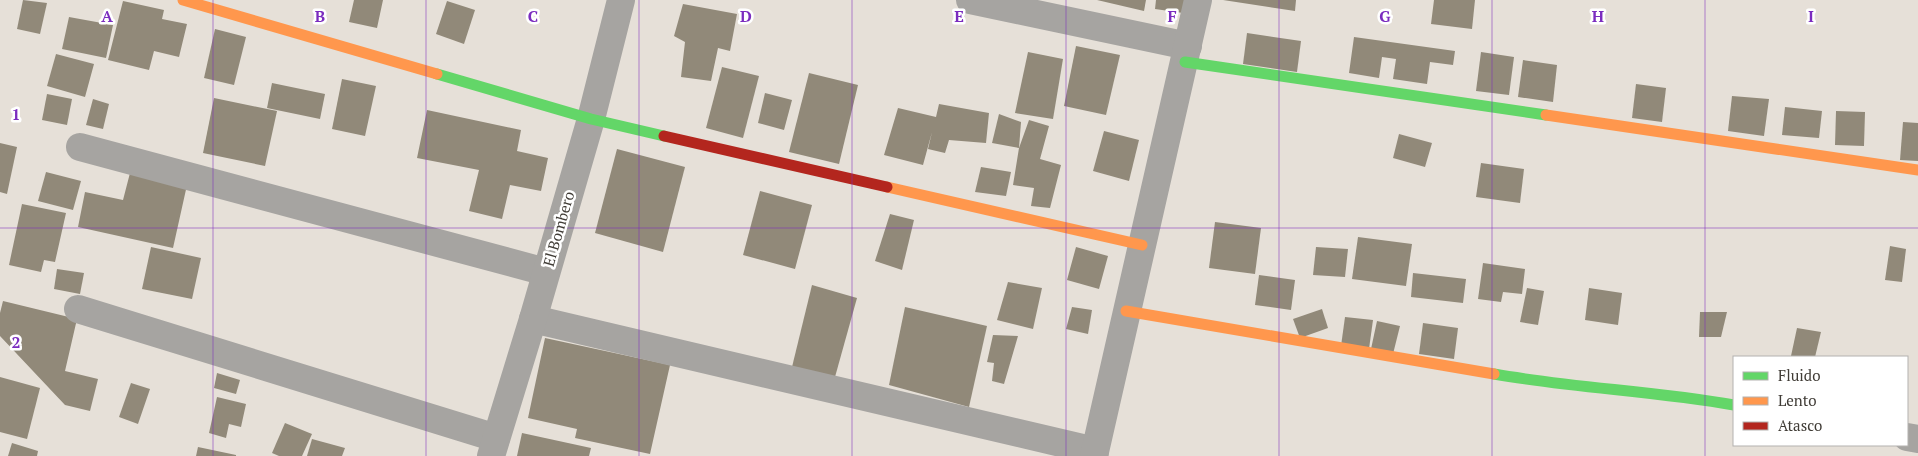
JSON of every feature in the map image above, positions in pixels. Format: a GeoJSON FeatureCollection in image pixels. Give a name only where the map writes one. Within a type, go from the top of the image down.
{"type":"FeatureCollection","features":[{"type":"Feature","properties":{"kind":"street"},"geometry":{"type":"LineString","coordinates":[[183,0],[591,119],[1142,245]]}},
{"type":"Feature","properties":{"kind":"street","name":"El Bombero"},"geometry":{"type":"LineString","coordinates":[[494,447],[591,119],[621,0]]}},
{"type":"Feature","properties":{"kind":"street"},"geometry":{"type":"LineString","coordinates":[[970,0],[1187,54],[1918,170]]}},
{"type":"Feature","properties":{"kind":"street"},"geometry":{"type":"LineString","coordinates":[[533,319],[1094,454],[1198,0]]}},
{"type":"Feature","properties":{"kind":"street"},"geometry":{"type":"LineString","coordinates":[[80,147],[546,272]]}},
{"type":"Feature","properties":{"kind":"street"},"geometry":{"type":"LineString","coordinates":[[78,308],[494,447]]}},
{"type":"Feature","properties":{"kind":"street"},"geometry":{"type":"LineString","coordinates":[[1126,311],[1522,379],[1690,397],[1733,405]]}},
{"type":"Feature","properties":{"kind":"building"},"geometry":{"type":"Polygon","coordinates":[[[23,0],[47,3],[40,34],[17,29],[23,0]]]}},
{"type":"Feature","properties":{"kind":"building"},"geometry":{"type":"Polygon","coordinates":[[[354,0],[383,0],[377,28],[349,22],[354,0]]]}},
{"type":"Feature","properties":{"kind":"building"},"geometry":{"type":"Polygon","coordinates":[[[1097,0],[1146,0],[1144,11],[1097,0]]]}},
{"type":"Feature","properties":{"kind":"building"},"geometry":{"type":"Polygon","coordinates":[[[1156,0],[1185,0],[1183,13],[1155,9],[1156,0]]]}},
{"type":"Feature","properties":{"kind":"building"},"geometry":{"type":"Polygon","coordinates":[[[1223,0],[1296,0],[1295,11],[1223,0]]]}},
{"type":"Feature","properties":{"kind":"building"},"geometry":{"type":"Polygon","coordinates":[[[1434,0],[1475,0],[1472,29],[1431,24],[1434,0]]]}},
{"type":"Feature","properties":{"kind":"building"},"geometry":{"type":"Polygon","coordinates":[[[123,1],[164,10],[162,19],[187,24],[179,57],[154,51],[149,70],[108,60],[123,1]]]}},
{"type":"Feature","properties":{"kind":"building"},"geometry":{"type":"Polygon","coordinates":[[[447,1],[475,10],[464,44],[436,34],[447,1]]]}},
{"type":"Feature","properties":{"kind":"building"},"geometry":{"type":"Polygon","coordinates":[[[683,4],[737,14],[730,51],[718,48],[711,81],[681,77],[685,42],[674,36],[683,4]]]}},
{"type":"Feature","properties":{"kind":"building"},"geometry":{"type":"Polygon","coordinates":[[[69,17],[113,25],[106,58],[62,49],[69,17]]]}},
{"type":"Feature","properties":{"kind":"building"},"geometry":{"type":"Polygon","coordinates":[[[215,29],[246,37],[234,85],[204,78],[215,29]]]}},
{"type":"Feature","properties":{"kind":"building"},"geometry":{"type":"Polygon","coordinates":[[[1247,33],[1301,41],[1297,72],[1243,64],[1247,33]]]}},
{"type":"Feature","properties":{"kind":"building"},"geometry":{"type":"Polygon","coordinates":[[[1354,37],[1455,51],[1453,65],[1430,62],[1427,84],[1393,79],[1396,59],[1382,57],[1379,78],[1349,73],[1354,37]]]}},
{"type":"Feature","properties":{"kind":"building"},"geometry":{"type":"Polygon","coordinates":[[[1076,46],[1120,55],[1106,115],[1064,106],[1076,46]]]}},
{"type":"Feature","properties":{"kind":"building"},"geometry":{"type":"Polygon","coordinates":[[[1028,52],[1063,59],[1053,119],[1015,113],[1028,52]]]}},
{"type":"Feature","properties":{"kind":"building"},"geometry":{"type":"Polygon","coordinates":[[[1481,52],[1514,57],[1509,95],[1476,91],[1481,52]]]}},
{"type":"Feature","properties":{"kind":"building"},"geometry":{"type":"Polygon","coordinates":[[[56,54],[94,64],[85,97],[47,86],[56,54]]]}},
{"type":"Feature","properties":{"kind":"building"},"geometry":{"type":"Polygon","coordinates":[[[1523,60],[1557,65],[1553,102],[1518,97],[1523,60]]]}},
{"type":"Feature","properties":{"kind":"building"},"geometry":{"type":"Polygon","coordinates":[[[722,67],[759,76],[743,138],[706,128],[722,67]]]}},
{"type":"Feature","properties":{"kind":"building"},"geometry":{"type":"Polygon","coordinates":[[[809,73],[858,85],[839,164],[789,152],[809,73]]]}},
{"type":"Feature","properties":{"kind":"building"},"geometry":{"type":"Polygon","coordinates":[[[342,79],[376,86],[365,136],[332,129],[342,79]]]}},
{"type":"Feature","properties":{"kind":"building"},"geometry":{"type":"Polygon","coordinates":[[[272,83],[325,94],[320,119],[267,108],[272,83]]]}},
{"type":"Feature","properties":{"kind":"building"},"geometry":{"type":"Polygon","coordinates":[[[1636,84],[1666,88],[1662,122],[1632,118],[1636,84]]]}},
{"type":"Feature","properties":{"kind":"building"},"geometry":{"type":"Polygon","coordinates":[[[765,93],[792,100],[784,130],[758,123],[765,93]]]}},
{"type":"Feature","properties":{"kind":"building"},"geometry":{"type":"Polygon","coordinates":[[[47,94],[72,99],[67,125],[42,120],[47,94]]]}},
{"type":"Feature","properties":{"kind":"building"},"geometry":{"type":"Polygon","coordinates":[[[1732,96],[1769,99],[1764,136],[1728,131],[1732,96]]]}},
{"type":"Feature","properties":{"kind":"building"},"geometry":{"type":"Polygon","coordinates":[[[214,98],[277,111],[265,166],[203,153],[214,98]]]}},
{"type":"Feature","properties":{"kind":"building"},"geometry":{"type":"Polygon","coordinates":[[[93,99],[109,104],[103,129],[86,125],[93,99]]]}},
{"type":"Feature","properties":{"kind":"building"},"geometry":{"type":"Polygon","coordinates":[[[939,104],[989,113],[986,143],[949,140],[945,153],[928,149],[932,132],[923,165],[884,155],[898,108],[936,117],[939,104]]]}},
{"type":"Feature","properties":{"kind":"building"},"geometry":{"type":"Polygon","coordinates":[[[1785,107],[1822,111],[1819,138],[1782,135],[1785,107]]]}},
{"type":"Feature","properties":{"kind":"building"},"geometry":{"type":"Polygon","coordinates":[[[427,110],[521,130],[517,151],[548,158],[541,191],[510,185],[502,219],[469,211],[479,170],[417,158],[427,110]]]}},
{"type":"Feature","properties":{"kind":"building"},"geometry":{"type":"Polygon","coordinates":[[[1836,111],[1865,112],[1864,146],[1835,145],[1836,111]]]}},
{"type":"Feature","properties":{"kind":"building"},"geometry":{"type":"Polygon","coordinates":[[[999,114],[1021,122],[1019,148],[992,143],[999,114]]]}},
{"type":"Feature","properties":{"kind":"building"},"geometry":{"type":"Polygon","coordinates":[[[1029,120],[1049,126],[1040,159],[1061,165],[1050,208],[1031,206],[1034,188],[1013,185],[1019,148],[1029,120]]]}},
{"type":"Feature","properties":{"kind":"building"},"geometry":{"type":"Polygon","coordinates":[[[1903,122],[1918,123],[1918,161],[1900,160],[1903,122]]]}},
{"type":"Feature","properties":{"kind":"building"},"geometry":{"type":"Polygon","coordinates":[[[1104,131],[1139,140],[1129,181],[1093,171],[1104,131]]]}},
{"type":"Feature","properties":{"kind":"building"},"geometry":{"type":"Polygon","coordinates":[[[1399,134],[1432,143],[1425,167],[1393,158],[1399,134]]]}},
{"type":"Feature","properties":{"kind":"building"},"geometry":{"type":"Polygon","coordinates":[[[0,143],[17,147],[7,194],[0,192],[0,143]]]}},
{"type":"Feature","properties":{"kind":"building"},"geometry":{"type":"Polygon","coordinates":[[[617,149],[685,167],[663,252],[595,233],[617,149]]]}},
{"type":"Feature","properties":{"kind":"building"},"geometry":{"type":"Polygon","coordinates":[[[1481,163],[1524,169],[1520,203],[1476,197],[1481,163]]]}},
{"type":"Feature","properties":{"kind":"building"},"geometry":{"type":"Polygon","coordinates":[[[981,167],[1011,172],[1006,196],[975,192],[981,167]]]}},
{"type":"Feature","properties":{"kind":"building"},"geometry":{"type":"Polygon","coordinates":[[[46,172],[81,181],[73,210],[38,201],[46,172]]]}},
{"type":"Feature","properties":{"kind":"building"},"geometry":{"type":"Polygon","coordinates":[[[130,173],[187,185],[173,248],[78,227],[85,192],[123,200],[130,173]]]}},
{"type":"Feature","properties":{"kind":"building"},"geometry":{"type":"Polygon","coordinates":[[[760,191],[812,205],[795,269],[743,255],[760,191]]]}},
{"type":"Feature","properties":{"kind":"building"},"geometry":{"type":"Polygon","coordinates":[[[22,204],[66,213],[55,262],[44,260],[41,272],[9,265],[22,204]]]}},
{"type":"Feature","properties":{"kind":"building"},"geometry":{"type":"Polygon","coordinates":[[[890,214],[914,220],[902,270],[875,261],[890,214]]]}},
{"type":"Feature","properties":{"kind":"building"},"geometry":{"type":"Polygon","coordinates":[[[1215,222],[1261,228],[1255,274],[1209,268],[1215,222]]]}},
{"type":"Feature","properties":{"kind":"building"},"geometry":{"type":"Polygon","coordinates":[[[1358,237],[1412,244],[1406,286],[1352,279],[1358,237]]]}},
{"type":"Feature","properties":{"kind":"building"},"geometry":{"type":"Polygon","coordinates":[[[1890,246],[1906,249],[1902,282],[1885,280],[1890,246]]]}},
{"type":"Feature","properties":{"kind":"building"},"geometry":{"type":"Polygon","coordinates":[[[151,247],[201,258],[192,299],[142,289],[151,247]]]}},
{"type":"Feature","properties":{"kind":"building"},"geometry":{"type":"Polygon","coordinates":[[[1076,247],[1108,256],[1099,289],[1067,280],[1076,247]]]}},
{"type":"Feature","properties":{"kind":"building"},"geometry":{"type":"Polygon","coordinates":[[[1316,247],[1348,249],[1345,277],[1313,275],[1316,247]]]}},
{"type":"Feature","properties":{"kind":"building"},"geometry":{"type":"Polygon","coordinates":[[[1483,263],[1525,269],[1522,294],[1503,292],[1501,302],[1478,299],[1483,263]]]}},
{"type":"Feature","properties":{"kind":"building"},"geometry":{"type":"Polygon","coordinates":[[[57,269],[84,273],[80,294],[54,289],[57,269]]]}},
{"type":"Feature","properties":{"kind":"building"},"geometry":{"type":"Polygon","coordinates":[[[1413,273],[1466,279],[1463,303],[1411,297],[1413,273]]]}},
{"type":"Feature","properties":{"kind":"building"},"geometry":{"type":"Polygon","coordinates":[[[1259,275],[1295,280],[1291,310],[1255,305],[1259,275]]]}},
{"type":"Feature","properties":{"kind":"building"},"geometry":{"type":"Polygon","coordinates":[[[1008,282],[1042,288],[1033,329],[997,320],[1008,282]]]}},
{"type":"Feature","properties":{"kind":"building"},"geometry":{"type":"Polygon","coordinates":[[[812,285],[857,298],[835,377],[792,367],[812,285]]]}},
{"type":"Feature","properties":{"kind":"building"},"geometry":{"type":"Polygon","coordinates":[[[1527,288],[1544,291],[1538,325],[1520,322],[1527,288]]]}},
{"type":"Feature","properties":{"kind":"building"},"geometry":{"type":"Polygon","coordinates":[[[1589,288],[1622,293],[1618,325],[1585,320],[1589,288]]]}},
{"type":"Feature","properties":{"kind":"building"},"geometry":{"type":"Polygon","coordinates":[[[3,301],[77,319],[65,371],[98,379],[90,411],[65,405],[0,336],[0,313],[3,301]]]}},
{"type":"Feature","properties":{"kind":"building"},"geometry":{"type":"Polygon","coordinates":[[[905,307],[987,326],[969,407],[889,385],[905,307]]]}},
{"type":"Feature","properties":{"kind":"building"},"geometry":{"type":"Polygon","coordinates":[[[1072,307],[1092,310],[1088,334],[1066,329],[1072,307]]]}},
{"type":"Feature","properties":{"kind":"building"},"geometry":{"type":"Polygon","coordinates":[[[1322,309],[1328,328],[1300,338],[1293,319],[1322,309]]]}},
{"type":"Feature","properties":{"kind":"building"},"geometry":{"type":"Polygon","coordinates":[[[1700,312],[1727,312],[1721,337],[1699,337],[1700,312]]]}},
{"type":"Feature","properties":{"kind":"building"},"geometry":{"type":"Polygon","coordinates":[[[1345,317],[1373,320],[1369,349],[1341,346],[1345,317]]]}},
{"type":"Feature","properties":{"kind":"building"},"geometry":{"type":"Polygon","coordinates":[[[1377,321],[1400,326],[1393,354],[1371,349],[1377,321]]]}},
{"type":"Feature","properties":{"kind":"building"},"geometry":{"type":"Polygon","coordinates":[[[1423,323],[1458,328],[1454,359],[1419,354],[1423,323]]]}},
{"type":"Feature","properties":{"kind":"building"},"geometry":{"type":"Polygon","coordinates":[[[1797,328],[1821,332],[1815,356],[1791,356],[1797,328]]]}},
{"type":"Feature","properties":{"kind":"building"},"geometry":{"type":"Polygon","coordinates":[[[993,335],[1018,336],[1004,384],[992,381],[994,363],[987,362],[993,335]]]}},
{"type":"Feature","properties":{"kind":"building"},"geometry":{"type":"Polygon","coordinates":[[[545,338],[670,365],[650,454],[575,438],[577,429],[528,418],[545,338]]]}},
{"type":"Feature","properties":{"kind":"building"},"geometry":{"type":"Polygon","coordinates":[[[217,373],[240,380],[236,394],[214,388],[217,373]]]}},
{"type":"Feature","properties":{"kind":"building"},"geometry":{"type":"Polygon","coordinates":[[[0,377],[40,388],[27,439],[0,432],[0,377]]]}},
{"type":"Feature","properties":{"kind":"building"},"geometry":{"type":"Polygon","coordinates":[[[131,383],[150,389],[138,424],[119,417],[131,383]]]}},
{"type":"Feature","properties":{"kind":"building"},"geometry":{"type":"Polygon","coordinates":[[[217,397],[246,404],[241,427],[229,424],[226,438],[209,433],[217,397]]]}},
{"type":"Feature","properties":{"kind":"building"},"geometry":{"type":"Polygon","coordinates":[[[285,423],[312,434],[302,456],[279,456],[272,453],[285,423]]]}},
{"type":"Feature","properties":{"kind":"building"},"geometry":{"type":"Polygon","coordinates":[[[522,433],[591,448],[589,456],[517,456],[522,433]]]}},
{"type":"Feature","properties":{"kind":"building"},"geometry":{"type":"Polygon","coordinates":[[[312,439],[345,448],[342,456],[307,456],[312,439]]]}},
{"type":"Feature","properties":{"kind":"building"},"geometry":{"type":"Polygon","coordinates":[[[12,443],[38,451],[37,456],[8,456],[12,443]]]}},
{"type":"Feature","properties":{"kind":"building"},"geometry":{"type":"Polygon","coordinates":[[[198,447],[236,455],[236,456],[196,456],[198,447]]]}},
{"type":"Feature","properties":{"kind":"traffic: fast"},"geometry":{"type":"LineString","coordinates":[[1185,62],[1546,115]]}},
{"type":"Feature","properties":{"kind":"traffic: fast"},"geometry":{"type":"LineString","coordinates":[[437,74],[591,119],[664,136]]}},
{"type":"Feature","properties":{"kind":"traffic: fast"},"geometry":{"type":"LineString","coordinates":[[1494,374],[1733,405]]}},
{"type":"Feature","properties":{"kind":"traffic: slow"},"geometry":{"type":"LineString","coordinates":[[183,0],[437,74]]}},
{"type":"Feature","properties":{"kind":"traffic: slow"},"geometry":{"type":"LineString","coordinates":[[1546,115],[1918,170]]}},
{"type":"Feature","properties":{"kind":"traffic: slow"},"geometry":{"type":"LineString","coordinates":[[887,187],[1142,245]]}},
{"type":"Feature","properties":{"kind":"traffic: slow"},"geometry":{"type":"LineString","coordinates":[[1126,311],[1494,374]]}},
{"type":"Feature","properties":{"kind":"traffic: jam"},"geometry":{"type":"LineString","coordinates":[[664,136],[887,187]]}}]}
